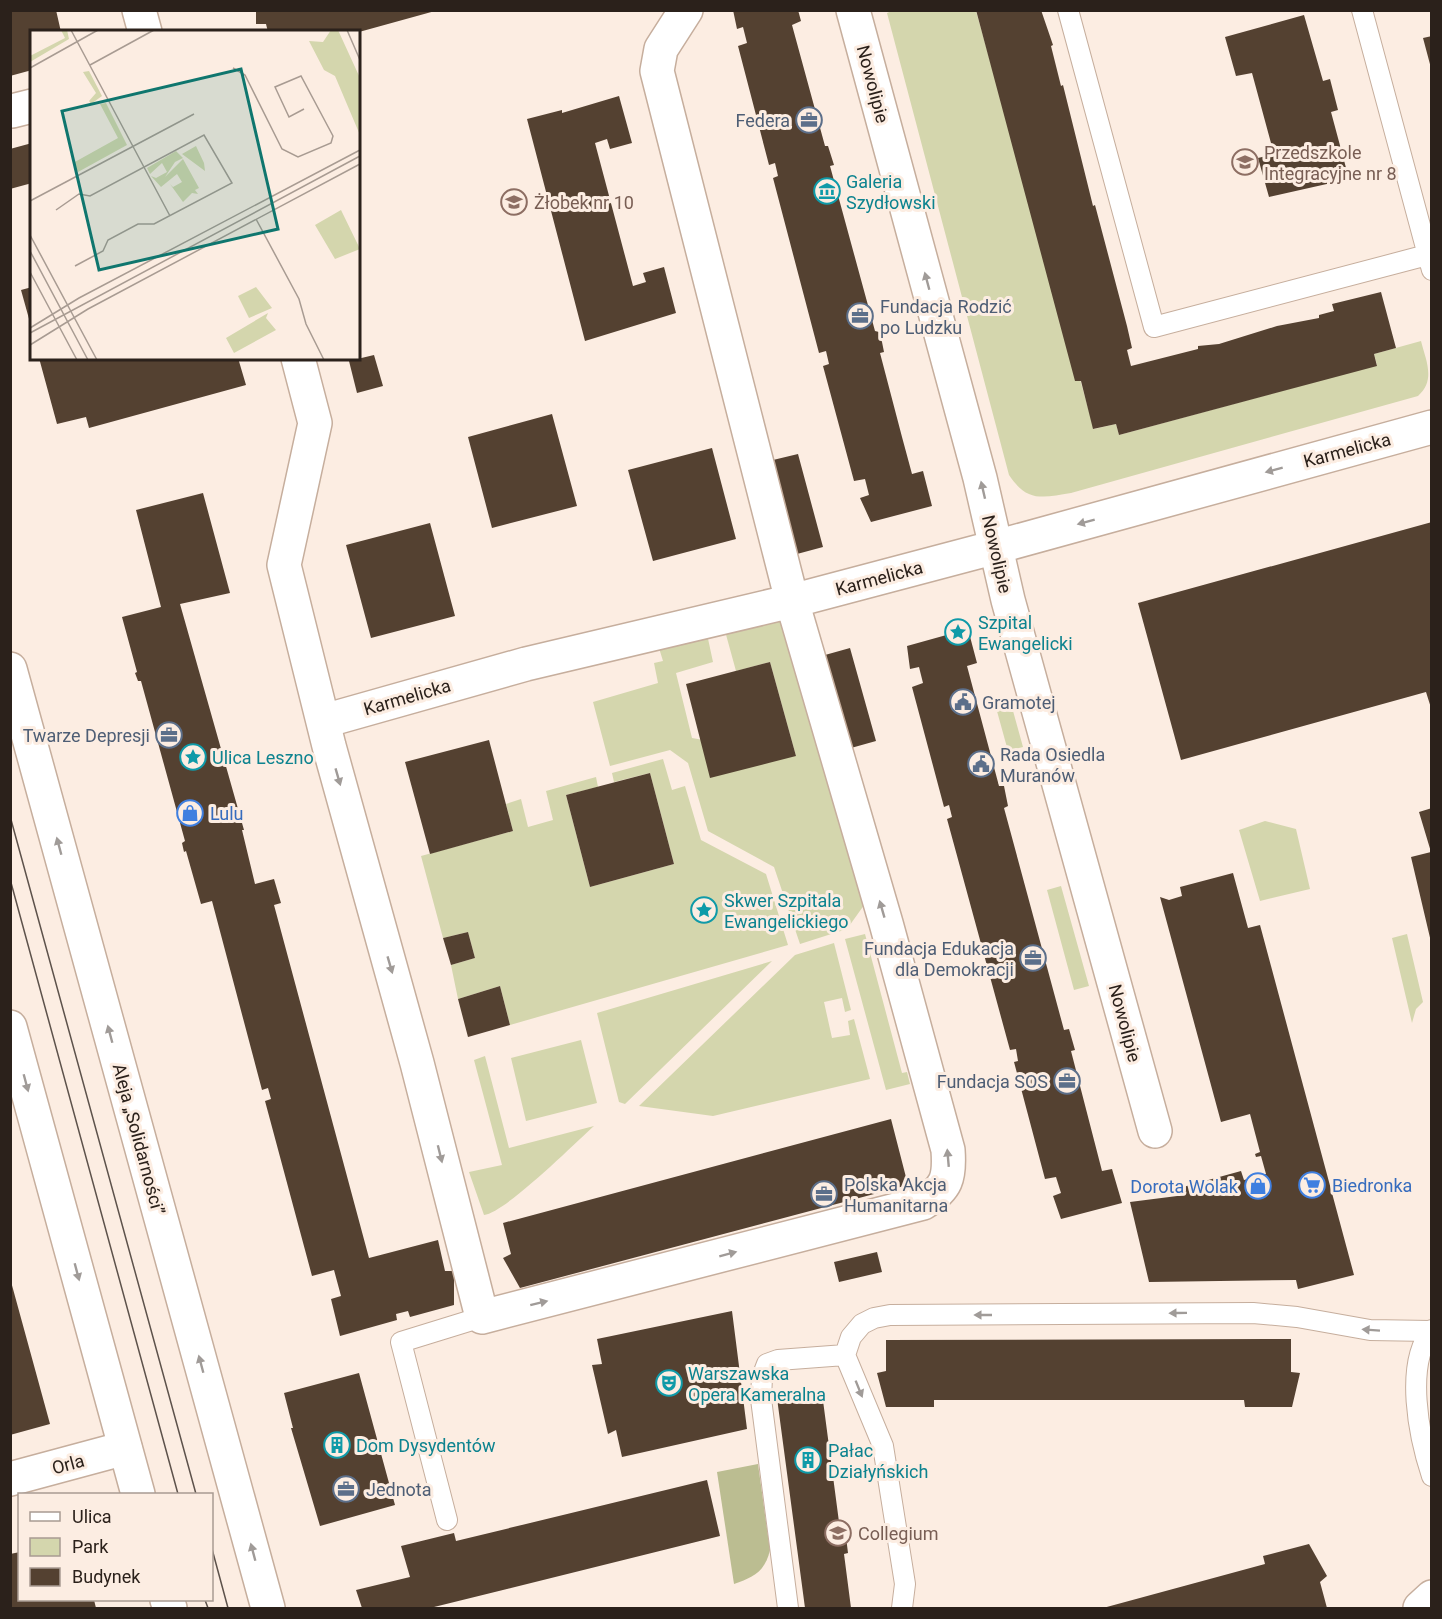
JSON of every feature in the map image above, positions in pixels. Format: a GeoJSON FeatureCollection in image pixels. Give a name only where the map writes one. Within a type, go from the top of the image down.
{"type":"FeatureCollection","features":[{"type":"Feature","properties":{"kind":"street"},"geometry":{"type":"LineString","coordinates":[[139,10],[144,30]]}},
{"type":"Feature","properties":{"kind":"street"},"geometry":{"type":"LineString","coordinates":[[299,360],[315,423],[284,565],[417,1063],[482,1317],[923,1203],[946,1184],[949,1167],[948,1150],[792,601],[657,71],[661,49],[686,10]]}},
{"type":"Feature","properties":{"kind":"street","name":"Nowolipie"},"geometry":{"type":"LineString","coordinates":[[853,10],[980,478],[1008,600],[1155,1131]]}},
{"type":"Feature","properties":{"kind":"street","name":"Karmelicka"},"geometry":{"type":"LineString","coordinates":[[324,721],[526,664],[792,601],[996,547],[1431,427]]}},
{"type":"Feature","properties":{"kind":"street","name":"Aleja „Solidarności”"},"geometry":{"type":"LineString","coordinates":[[10,669],[268,1608]]}},
{"type":"Feature","properties":{"kind":"street"},"geometry":{"type":"LineString","coordinates":[[10,1027],[138,1493]]}},
{"type":"Feature","properties":{"kind":"street","name":"Orla"},"geometry":{"type":"LineString","coordinates":[[10,1479],[125,1448]]}},
{"type":"Feature","properties":{"kind":"street"},"geometry":{"type":"LineString","coordinates":[[1420,1608],[1431,1597]]}},
{"type":"Feature","properties":{"kind":"lane"},"geometry":{"type":"LineString","coordinates":[[1068,10],[1154,327],[1429,263],[1362,10]]}},
{"type":"Feature","properties":{"kind":"lane"},"geometry":{"type":"LineString","coordinates":[[902,1608],[905,1584],[883,1446],[845,1355],[851,1337],[862,1324],[874,1318],[890,1315],[1253,1313],[1370,1330],[1431,1330],[1423,1346],[1419,1365],[1416,1415],[1431,1476]]}},
{"type":"Feature","properties":{"kind":"lane"},"geometry":{"type":"LineString","coordinates":[[447,1520],[401,1342],[482,1317]]}},
{"type":"Feature","properties":{"kind":"lane"},"geometry":{"type":"LineString","coordinates":[[788,1608],[761,1399],[762,1377],[766,1364],[778,1360],[845,1355]]}},
{"type":"Feature","properties":{"kind":"green space"},"geometry":{"type":"Polygon","coordinates":[[[894,10],[976,11],[1094,429],[1116,424],[1119,435],[1377,365],[1374,354],[1421,341],[1428,370],[1424,390],[1418,396],[1071,493],[1043,497],[1022,490],[1009,475],[887,13],[894,10]]]}},
{"type":"Feature","properties":{"kind":"green space"},"geometry":{"type":"Polygon","coordinates":[[[780,618],[867,901],[847,929],[800,944],[774,867],[708,831],[688,763],[670,750],[610,766],[593,702],[658,683],[654,663],[663,661],[659,648],[707,634],[713,662],[676,673],[692,738],[796,756],[770,662],[736,671],[725,631],[780,618]]]}},
{"type":"Feature","properties":{"kind":"green space"},"geometry":{"type":"Polygon","coordinates":[[[1010,700],[1023,747],[1008,751],[995,704],[1010,700]]]}},
{"type":"Feature","properties":{"kind":"green space"},"geometry":{"type":"Polygon","coordinates":[[[663,759],[672,790],[685,786],[701,840],[766,874],[788,945],[510,1025],[500,986],[458,999],[451,965],[475,958],[468,932],[443,938],[421,856],[513,831],[506,804],[521,799],[528,827],[553,820],[546,791],[596,777],[598,787],[566,795],[590,887],[674,864],[650,773],[614,782],[612,773],[663,759]]]}},
{"type":"Feature","properties":{"kind":"green space"},"geometry":{"type":"Polygon","coordinates":[[[1265,821],[1296,829],[1310,889],[1260,901],[1239,830],[1265,821]]]}},
{"type":"Feature","properties":{"kind":"green space"},"geometry":{"type":"Polygon","coordinates":[[[1061,886],[1089,986],[1074,990],[1047,890],[1061,886]]]}},
{"type":"Feature","properties":{"kind":"green space"},"geometry":{"type":"Polygon","coordinates":[[[865,934],[902,1073],[907,1072],[910,1084],[886,1090],[845,939],[865,934]]]}},
{"type":"Feature","properties":{"kind":"green space"},"geometry":{"type":"Polygon","coordinates":[[[1407,934],[1423,1002],[1416,1009],[1412,1023],[1392,938],[1407,934]]]}},
{"type":"Feature","properties":{"kind":"green space"},"geometry":{"type":"Polygon","coordinates":[[[834,943],[851,1010],[845,1012],[842,998],[824,1002],[832,1038],[850,1035],[848,1021],[854,1019],[870,1079],[713,1116],[639,1106],[795,955],[834,943]]]}},
{"type":"Feature","properties":{"kind":"green space"},"geometry":{"type":"Polygon","coordinates":[[[772,961],[625,1104],[619,1102],[597,1013],[772,961]]]}},
{"type":"Feature","properties":{"kind":"green space"},"geometry":{"type":"Polygon","coordinates":[[[581,1040],[597,1103],[526,1121],[511,1058],[581,1040]]]}},
{"type":"Feature","properties":{"kind":"green space"},"geometry":{"type":"Polygon","coordinates":[[[485,1056],[509,1148],[594,1126],[523,1190],[494,1211],[484,1215],[469,1172],[502,1165],[474,1060],[485,1056]]]}},
{"type":"Feature","properties":{"kind":"green space"},"geometry":{"type":"Polygon","coordinates":[[[758,1464],[770,1550],[765,1564],[757,1573],[734,1584],[717,1472],[758,1464]]]}},
{"type":"Feature","properties":{"kind":"building"},"geometry":{"type":"Polygon","coordinates":[[[10,10],[56,10],[61,30],[30,30],[30,71],[10,76],[10,10]]]}},
{"type":"Feature","properties":{"kind":"building"},"geometry":{"type":"Polygon","coordinates":[[[256,10],[435,10],[360,32],[268,30],[266,24],[256,24],[256,10]]]}},
{"type":"Feature","properties":{"kind":"building"},"geometry":{"type":"Polygon","coordinates":[[[733,10],[798,10],[801,21],[792,25],[825,146],[828,146],[834,165],[830,166],[875,331],[879,332],[882,342],[884,352],[880,353],[902,437],[912,474],[923,471],[932,506],[871,522],[860,498],[869,495],[865,479],[854,481],[823,366],[829,364],[826,351],[819,353],[773,178],[778,176],[775,163],[769,165],[738,46],[747,43],[743,27],[737,29],[733,10]]]}},
{"type":"Feature","properties":{"kind":"building"},"geometry":{"type":"Polygon","coordinates":[[[976,10],[1041,10],[1053,45],[1051,46],[1061,86],[1063,85],[1093,206],[1095,205],[1127,326],[1132,348],[1127,350],[1131,366],[1198,349],[1198,346],[1219,344],[1277,326],[1319,318],[1319,315],[1334,311],[1332,304],[1381,292],[1396,348],[1374,354],[1377,366],[1119,435],[1116,424],[1093,429],[1081,381],[1075,381],[976,10]]]}},
{"type":"Feature","properties":{"kind":"building"},"geometry":{"type":"Polygon","coordinates":[[[1304,15],[1323,81],[1330,79],[1338,110],[1331,112],[1349,179],[1269,197],[1258,158],[1274,154],[1252,73],[1236,76],[1225,37],[1304,15]]]}},
{"type":"Feature","properties":{"kind":"building"},"geometry":{"type":"Polygon","coordinates":[[[1432,36],[1432,68],[1431,68],[1423,38],[1432,36]]]}},
{"type":"Feature","properties":{"kind":"building"},"geometry":{"type":"Polygon","coordinates":[[[619,96],[632,143],[610,149],[607,139],[595,143],[633,286],[646,282],[643,273],[664,267],[676,313],[585,341],[527,119],[562,110],[562,113],[619,96]]]}},
{"type":"Feature","properties":{"kind":"building"},"geometry":{"type":"Polygon","coordinates":[[[30,144],[30,184],[10,189],[10,149],[30,144]]]}},
{"type":"Feature","properties":{"kind":"building"},"geometry":{"type":"Polygon","coordinates":[[[30,288],[30,322],[21,290],[30,288]]]}},
{"type":"Feature","properties":{"kind":"building"},"geometry":{"type":"Polygon","coordinates":[[[374,355],[383,386],[357,393],[349,361],[374,355]]]}},
{"type":"Feature","properties":{"kind":"building"},"geometry":{"type":"Polygon","coordinates":[[[40,360],[239,360],[246,385],[89,428],[86,417],[57,424],[40,360]]]}},
{"type":"Feature","properties":{"kind":"building"},"geometry":{"type":"Polygon","coordinates":[[[552,414],[577,506],[492,528],[468,437],[552,414]]]}},
{"type":"Feature","properties":{"kind":"building"},"geometry":{"type":"Polygon","coordinates":[[[712,448],[736,539],[653,561],[628,470],[712,448]]]}},
{"type":"Feature","properties":{"kind":"building"},"geometry":{"type":"Polygon","coordinates":[[[798,454],[823,547],[797,554],[773,460],[798,454]]]}},
{"type":"Feature","properties":{"kind":"building"},"geometry":{"type":"Polygon","coordinates":[[[203,493],[230,593],[180,604],[244,830],[242,830],[255,884],[274,879],[281,903],[274,905],[369,1258],[438,1240],[445,1271],[454,1271],[454,1305],[410,1317],[408,1311],[396,1314],[397,1320],[340,1336],[331,1299],[341,1296],[334,1270],[312,1276],[265,1101],[271,1099],[268,1088],[262,1090],[212,901],[201,904],[186,851],[184,852],[182,843],[185,841],[141,681],[138,681],[135,673],[137,672],[122,617],[161,607],[136,510],[203,493]]]}},
{"type":"Feature","properties":{"kind":"building"},"geometry":{"type":"Polygon","coordinates":[[[1432,522],[1432,711],[1426,692],[1181,760],[1138,603],[1432,522]]]}},
{"type":"Feature","properties":{"kind":"building"},"geometry":{"type":"Polygon","coordinates":[[[430,523],[455,616],[371,638],[346,545],[430,523]]]}},
{"type":"Feature","properties":{"kind":"building"},"geometry":{"type":"Polygon","coordinates":[[[968,629],[977,663],[967,666],[999,786],[1004,786],[1008,806],[1004,808],[1064,1030],[1069,1029],[1075,1050],[1071,1051],[1102,1171],[1112,1169],[1122,1203],[1061,1219],[1053,1196],[1061,1193],[1056,1177],[1045,1179],[1014,1062],[1018,1061],[1016,1049],[1010,1050],[947,819],[952,817],[949,805],[944,807],[912,687],[923,683],[919,667],[910,669],[907,646],[968,629]]]}},
{"type":"Feature","properties":{"kind":"building"},"geometry":{"type":"Polygon","coordinates":[[[850,648],[876,741],[851,748],[825,655],[850,648]]]}},
{"type":"Feature","properties":{"kind":"building"},"geometry":{"type":"Polygon","coordinates":[[[770,662],[796,756],[710,778],[686,684],[770,662]]]}},
{"type":"Feature","properties":{"kind":"building"},"geometry":{"type":"Polygon","coordinates":[[[489,740],[513,831],[430,854],[405,762],[489,740]]]}},
{"type":"Feature","properties":{"kind":"building"},"geometry":{"type":"Polygon","coordinates":[[[650,773],[674,864],[590,887],[566,795],[650,773]]]}},
{"type":"Feature","properties":{"kind":"building"},"geometry":{"type":"Polygon","coordinates":[[[1432,808],[1431,942],[1411,857],[1431,852],[1419,812],[1432,808]]]}},
{"type":"Feature","properties":{"kind":"building"},"geometry":{"type":"Polygon","coordinates":[[[1233,873],[1248,928],[1260,925],[1354,1275],[1298,1289],[1296,1280],[1149,1282],[1130,1202],[1185,1195],[1183,1187],[1241,1171],[1244,1180],[1266,1174],[1261,1156],[1256,1157],[1255,1154],[1260,1152],[1250,1114],[1221,1122],[1160,897],[1169,900],[1182,896],[1180,887],[1233,873]]]}},
{"type":"Feature","properties":{"kind":"building"},"geometry":{"type":"Polygon","coordinates":[[[468,932],[475,958],[451,965],[443,938],[468,932]]]}},
{"type":"Feature","properties":{"kind":"building"},"geometry":{"type":"Polygon","coordinates":[[[500,986],[510,1025],[468,1037],[458,999],[500,986]]]}},
{"type":"Feature","properties":{"kind":"building"},"geometry":{"type":"Polygon","coordinates":[[[891,1119],[908,1185],[520,1288],[503,1258],[511,1254],[503,1223],[891,1119]]]}},
{"type":"Feature","properties":{"kind":"building"},"geometry":{"type":"Polygon","coordinates":[[[877,1252],[882,1272],[839,1282],[834,1262],[877,1252]]]}},
{"type":"Feature","properties":{"kind":"building"},"geometry":{"type":"Polygon","coordinates":[[[10,1278],[50,1424],[10,1435],[10,1278]]]}},
{"type":"Feature","properties":{"kind":"building","name":"Warszawska Opera Kameralna"},"geometry":{"type":"Polygon","coordinates":[[[732,1311],[747,1429],[622,1457],[616,1430],[608,1434],[592,1365],[602,1364],[597,1339],[732,1311]]]}},
{"type":"Feature","properties":{"kind":"building"},"geometry":{"type":"Polygon","coordinates":[[[1291,1339],[1291,1372],[1300,1373],[1292,1407],[1245,1407],[1244,1400],[934,1400],[934,1407],[886,1407],[877,1373],[886,1371],[886,1340],[1291,1339]]]}},
{"type":"Feature","properties":{"kind":"building","name":"Dom Dysydentów"},"geometry":{"type":"Polygon","coordinates":[[[359,1373],[395,1505],[320,1526],[291,1428],[293,1428],[284,1393],[359,1373]]]}},
{"type":"Feature","properties":{"kind":"building","name":"Pałac Działyńskich"},"geometry":{"type":"Polygon","coordinates":[[[822,1393],[839,1522],[844,1521],[848,1553],[844,1554],[851,1608],[805,1608],[777,1398],[822,1393]]]}},
{"type":"Feature","properties":{"kind":"building"},"geometry":{"type":"Polygon","coordinates":[[[707,1480],[720,1536],[430,1608],[362,1608],[356,1590],[410,1577],[401,1546],[454,1533],[456,1541],[707,1480]]]}},
{"type":"Feature","properties":{"kind":"building"},"geometry":{"type":"Polygon","coordinates":[[[1309,1544],[1327,1576],[1320,1582],[1327,1608],[1103,1608],[1265,1564],[1263,1556],[1309,1544]]]}},
{"type":"Feature","properties":{"kind":"building"},"geometry":{"type":"Polygon","coordinates":[[[18,1552],[18,1601],[94,1601],[96,1608],[10,1608],[10,1554],[18,1552]]]}},
{"type":"Feature","properties":{"kind":"tram line"},"geometry":{"type":"LineString","coordinates":[[10,816],[196,1493]]}},
{"type":"Feature","properties":{"kind":"tram line"},"geometry":{"type":"LineString","coordinates":[[10,879],[178,1493]]}},
{"type":"Feature","properties":{"kind":"tram line"},"geometry":{"type":"LineString","coordinates":[[213,1553],[228,1608]]}},
{"type":"Feature","properties":{"kind":"tram line"},"geometry":{"type":"LineString","coordinates":[[205,1601],[208,1608]]}},
{"type":"Feature","properties":{"kind":"place","name":"Federa"},"geometry":{"type":"Point","coordinates":[809,120]}},
{"type":"Feature","properties":{"kind":"place","name":"Przedszkole Integracyjne nr 8"},"geometry":{"type":"Point","coordinates":[1245,162]}},
{"type":"Feature","properties":{"kind":"place","name":"Galeria Szydłowski"},"geometry":{"type":"Point","coordinates":[827,191]}},
{"type":"Feature","properties":{"kind":"place","name":"Żłobek nr 10"},"geometry":{"type":"Point","coordinates":[514,202]}},
{"type":"Feature","properties":{"kind":"place","name":"Fundacja Rodzić po Ludzku"},"geometry":{"type":"Point","coordinates":[860,316]}},
{"type":"Feature","properties":{"kind":"place","name":"Szpital Ewangelicki"},"geometry":{"type":"Point","coordinates":[958,632]}},
{"type":"Feature","properties":{"kind":"place","name":"Gramotej"},"geometry":{"type":"Point","coordinates":[963,702]}},
{"type":"Feature","properties":{"kind":"place","name":"Twarze Depresji"},"geometry":{"type":"Point","coordinates":[169,735]}},
{"type":"Feature","properties":{"kind":"place","name":"Ulica Leszno"},"geometry":{"type":"Point","coordinates":[193,757]}},
{"type":"Feature","properties":{"kind":"place","name":"Rada Osiedla Muranów"},"geometry":{"type":"Point","coordinates":[981,764]}},
{"type":"Feature","properties":{"kind":"place","name":"Lulu"},"geometry":{"type":"Point","coordinates":[190,813]}},
{"type":"Feature","properties":{"kind":"place","name":"Skwer Szpitala Ewangelickiego"},"geometry":{"type":"Point","coordinates":[704,910]}},
{"type":"Feature","properties":{"kind":"place","name":"Fundacja Edukacja dla Demokracji"},"geometry":{"type":"Point","coordinates":[1033,958]}},
{"type":"Feature","properties":{"kind":"place","name":"Fundacja SOS"},"geometry":{"type":"Point","coordinates":[1067,1081]}},
{"type":"Feature","properties":{"kind":"place","name":"Biedronka"},"geometry":{"type":"Point","coordinates":[1312,1185]}},
{"type":"Feature","properties":{"kind":"place","name":"Dorota Wolak"},"geometry":{"type":"Point","coordinates":[1258,1186]}},
{"type":"Feature","properties":{"kind":"place","name":"Polska Akcja Humanitarna"},"geometry":{"type":"Point","coordinates":[824,1194]}},
{"type":"Feature","properties":{"kind":"place","name":"Warszawska Opera Kameralna"},"geometry":{"type":"Point","coordinates":[669,1383]}},
{"type":"Feature","properties":{"kind":"place","name":"Dom Dysydentów"},"geometry":{"type":"Point","coordinates":[337,1445]}},
{"type":"Feature","properties":{"kind":"place","name":"Pałac Działyńskich"},"geometry":{"type":"Point","coordinates":[808,1460]}},
{"type":"Feature","properties":{"kind":"place","name":"Jednota"},"geometry":{"type":"Point","coordinates":[346,1489]}},
{"type":"Feature","properties":{"kind":"place","name":"Collegium"},"geometry":{"type":"Point","coordinates":[838,1533]}}]}
